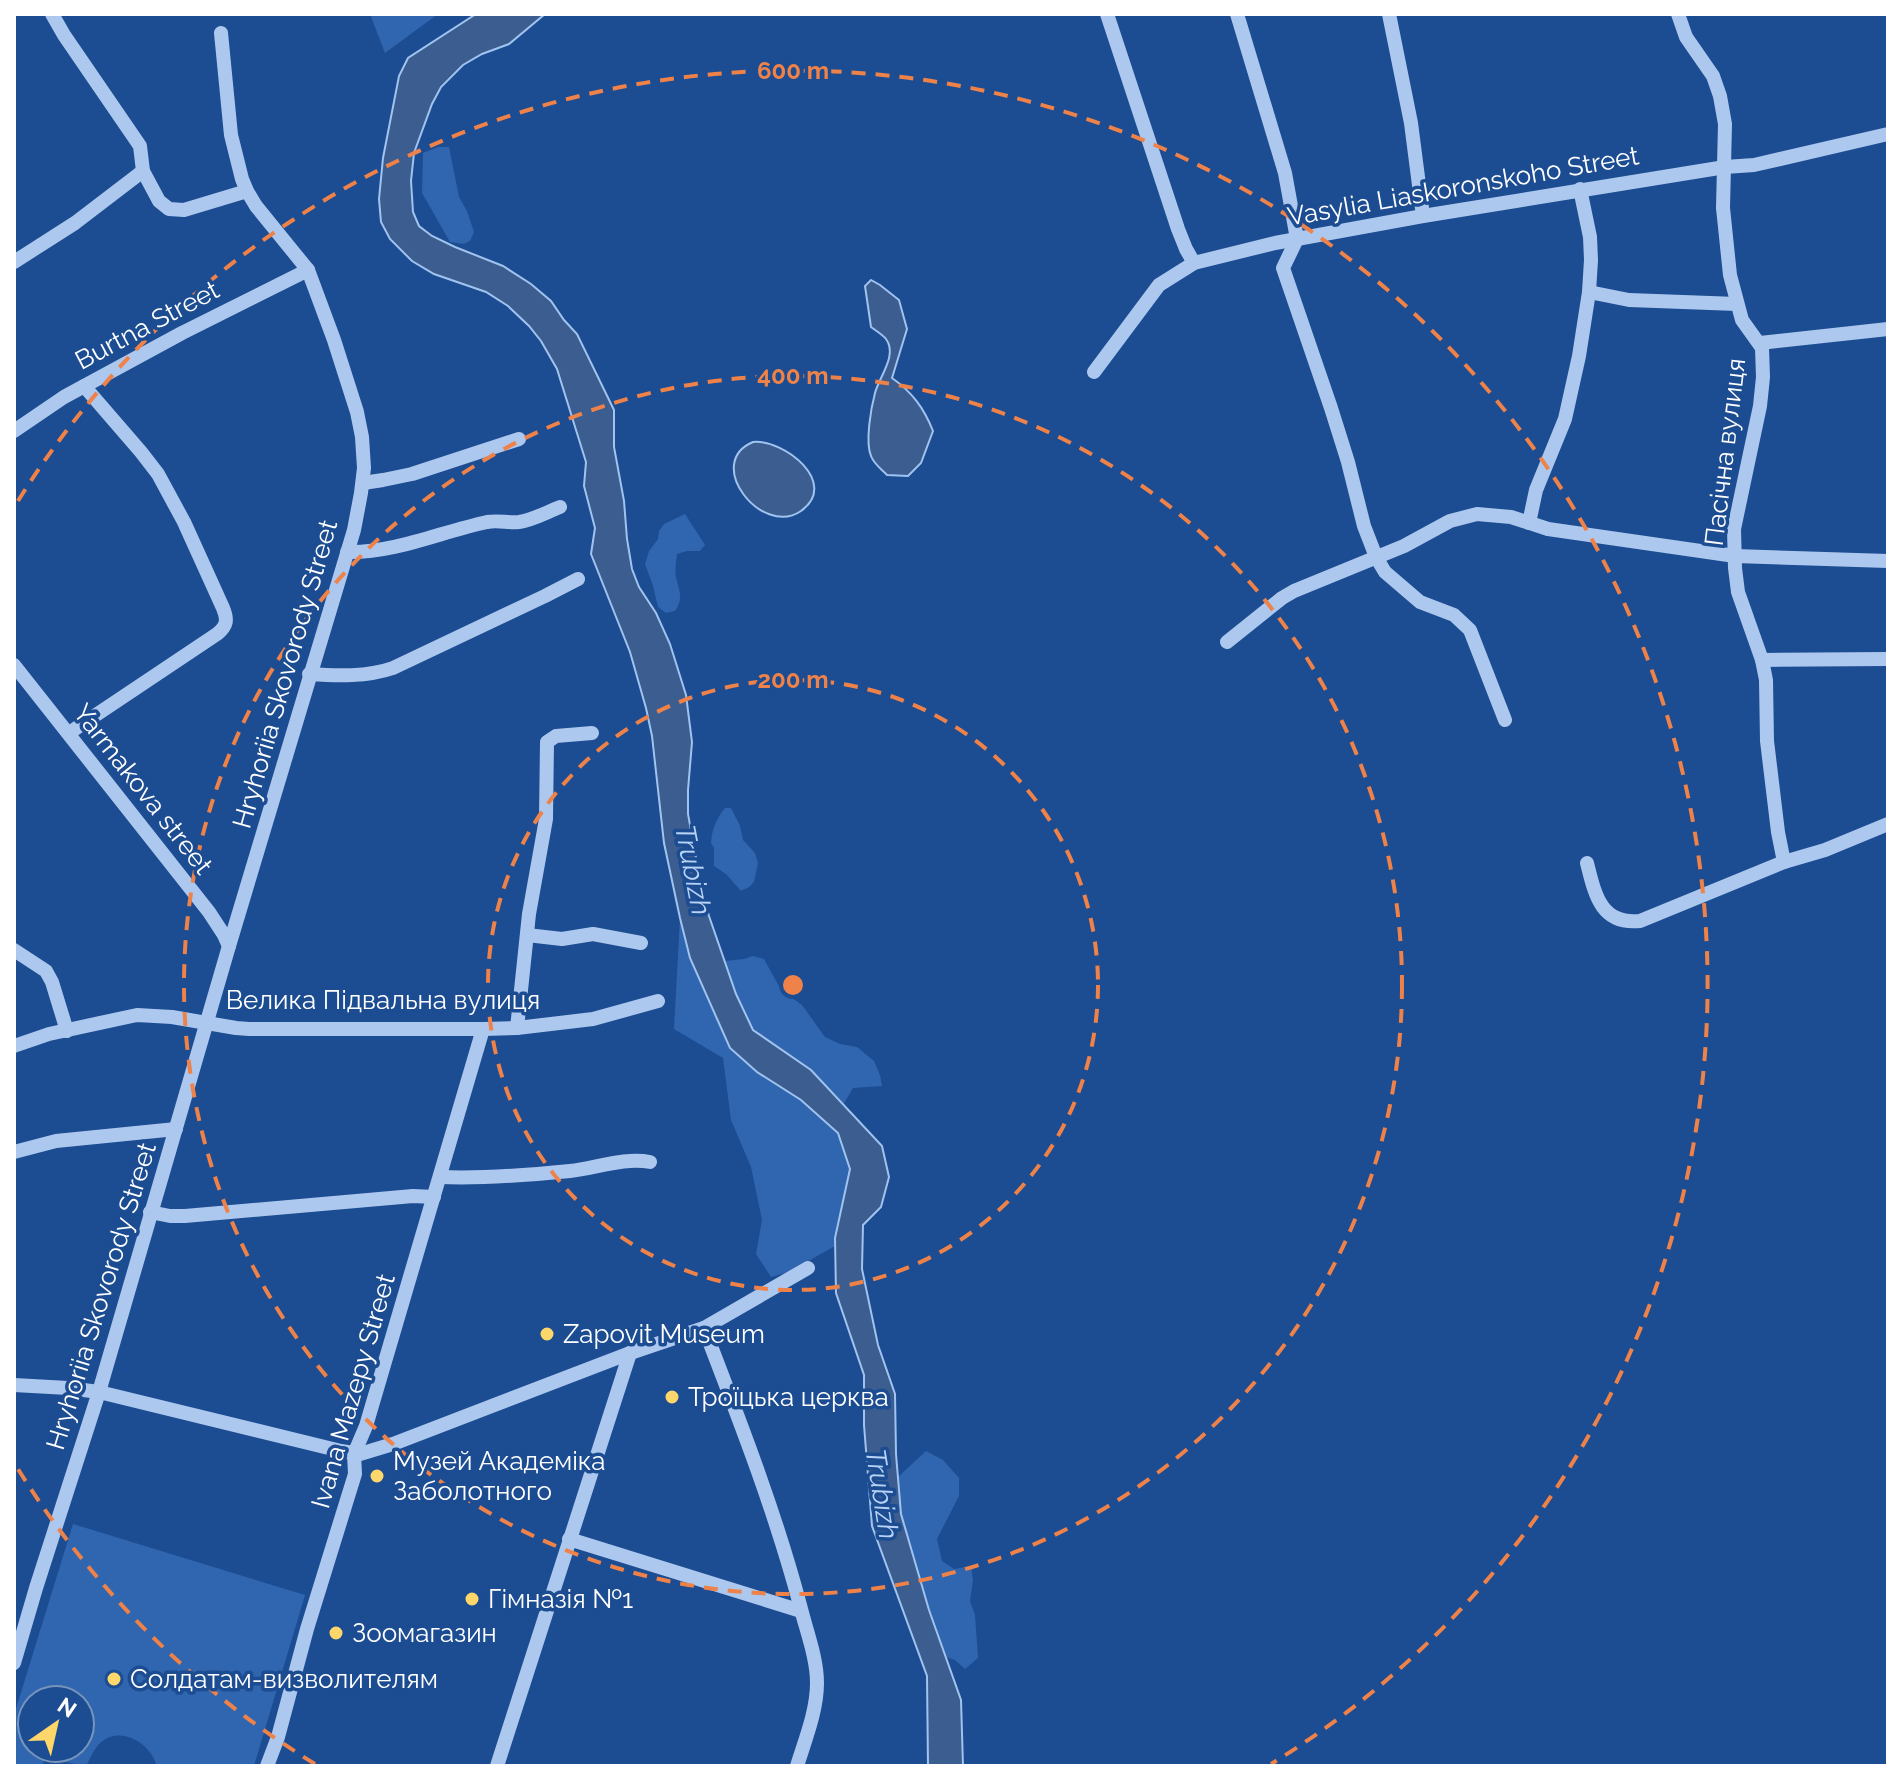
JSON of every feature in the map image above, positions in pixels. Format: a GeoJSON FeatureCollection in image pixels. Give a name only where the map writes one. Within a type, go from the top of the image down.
{"type":"FeatureCollection","features":[{"type":"Feature","properties":{"kind":"street"},"geometry":{"type":"LineString","coordinates":[[52,14],[140,146],[143,171],[166,208],[174,211],[192,208],[247,191]]}},
{"type":"Feature","properties":{"kind":"street"},"geometry":{"type":"LineString","coordinates":[[1107,14],[1178,229],[1194,263]]}},
{"type":"Feature","properties":{"kind":"street"},"geometry":{"type":"LineString","coordinates":[[1237,14],[1285,173],[1297,239],[1283,268],[1348,462],[1364,526],[1385,572],[1420,602],[1454,615],[1470,630],[1505,720]]}},
{"type":"Feature","properties":{"kind":"street"},"geometry":{"type":"LineString","coordinates":[[1389,14],[1411,123],[1423,216]]}},
{"type":"Feature","properties":{"kind":"street","name":"Пасічна вулиця"},"geometry":{"type":"LineString","coordinates":[[1678,14],[1686,37],[1718,87],[1725,124],[1724,233],[1730,275],[1746,327],[1762,348],[1760,406],[1734,529],[1735,556],[1738,592],[1762,660],[1767,691],[1767,741],[1784,862]]}},
{"type":"Feature","properties":{"kind":"street","name":"Hryhoriia Skovorody Street"},"geometry":{"type":"LineString","coordinates":[[14,1663],[99,1392],[354,530],[363,483],[362,437],[357,412],[308,270],[247,191],[239,168],[231,135],[221,33]]}},
{"type":"Feature","properties":{"kind":"street","name":"Vasylia Liaskoronskoho Street"},"geometry":{"type":"LineString","coordinates":[[1094,372],[1159,285],[1194,263],[1297,239],[1423,216],[1580,189],[1754,165],[1888,134]]}},
{"type":"Feature","properties":{"kind":"street"},"geometry":{"type":"LineString","coordinates":[[14,262],[75,223],[143,171]]}},
{"type":"Feature","properties":{"kind":"street"},"geometry":{"type":"LineString","coordinates":[[1529,523],[1536,490],[1565,419],[1589,292],[1590,237],[1580,189]]}},
{"type":"Feature","properties":{"kind":"street","name":"Burtna Street"},"geometry":{"type":"LineString","coordinates":[[14,431],[84,386],[308,270]]}},
{"type":"Feature","properties":{"kind":"street"},"geometry":{"type":"LineString","coordinates":[[1589,292],[1629,300],[1737,304]]}},
{"type":"Feature","properties":{"kind":"street"},"geometry":{"type":"LineString","coordinates":[[1760,343],[1888,329]]}},
{"type":"Feature","properties":{"kind":"street"},"geometry":{"type":"LineString","coordinates":[[69,733],[217,634],[227,620],[192,537],[162,481],[84,386]]}},
{"type":"Feature","properties":{"kind":"street"},"geometry":{"type":"LineString","coordinates":[[363,483],[412,474],[519,439]]}},
{"type":"Feature","properties":{"kind":"street"},"geometry":{"type":"LineString","coordinates":[[347,552],[372,552],[400,546],[486,522],[518,522],[560,507]]}},
{"type":"Feature","properties":{"kind":"street"},"geometry":{"type":"LineString","coordinates":[[1227,642],[1294,591],[1411,543],[1438,526],[1469,515],[1500,515],[1548,529],[1735,556],[1888,561]]}},
{"type":"Feature","properties":{"kind":"street"},"geometry":{"type":"LineString","coordinates":[[309,674],[348,675],[393,668],[578,579]]}},
{"type":"Feature","properties":{"kind":"street"},"geometry":{"type":"LineString","coordinates":[[1762,660],[1888,659]]}},
{"type":"Feature","properties":{"kind":"street","name":"Yarmakova street"},"geometry":{"type":"LineString","coordinates":[[14,665],[209,912],[229,946]]}},
{"type":"Feature","properties":{"kind":"street"},"geometry":{"type":"LineString","coordinates":[[14,689],[27,680]]}},
{"type":"Feature","properties":{"kind":"street"},"geometry":{"type":"LineString","coordinates":[[517,1028],[527,935],[546,819],[547,742],[556,736],[592,733]]}},
{"type":"Feature","properties":{"kind":"street"},"geometry":{"type":"LineString","coordinates":[[1587,863],[1595,893],[1605,910],[1615,919],[1633,922],[1888,824]]}},
{"type":"Feature","properties":{"kind":"street"},"geometry":{"type":"LineString","coordinates":[[527,935],[562,939],[593,934],[641,943]]}},
{"type":"Feature","properties":{"kind":"street"},"geometry":{"type":"LineString","coordinates":[[14,950],[46,971],[67,1031]]}},
{"type":"Feature","properties":{"kind":"street","name":"Велика Підвальна вулиця"},"geometry":{"type":"LineString","coordinates":[[14,1046],[49,1034],[137,1015],[249,1029],[483,1029],[593,1019],[658,1001]]}},
{"type":"Feature","properties":{"kind":"street","name":"Ivana Mazepy Street"},"geometry":{"type":"LineString","coordinates":[[267,1766],[355,1474],[354,1454],[366,1426],[483,1029]]}},
{"type":"Feature","properties":{"kind":"street"},"geometry":{"type":"LineString","coordinates":[[14,1152],[56,1141],[176,1129]]}},
{"type":"Feature","properties":{"kind":"street"},"geometry":{"type":"LineString","coordinates":[[440,1177],[547,1172],[650,1162]]}},
{"type":"Feature","properties":{"kind":"street"},"geometry":{"type":"LineString","coordinates":[[150,1212],[185,1216],[413,1196],[434,1197]]}},
{"type":"Feature","properties":{"kind":"street"},"geometry":{"type":"LineString","coordinates":[[14,1385],[99,1392],[354,1454],[366,1453],[704,1328],[808,1268]]}},
{"type":"Feature","properties":{"kind":"street"},"geometry":{"type":"LineString","coordinates":[[704,1328],[780,1536],[814,1661],[817,1684],[813,1712],[797,1766]]}},
{"type":"Feature","properties":{"kind":"street"},"geometry":{"type":"LineString","coordinates":[[497,1766],[630,1353]]}},
{"type":"Feature","properties":{"kind":"street"},"geometry":{"type":"LineString","coordinates":[[569,1539],[801,1611]]}},
{"type":"Feature","properties":{"kind":"shaded area"},"geometry":{"type":"Polygon","coordinates":[[[370,14],[438,14],[385,53],[370,14]]]}},
{"type":"Feature","properties":{"kind":"shaded area"},"geometry":{"type":"Polygon","coordinates":[[[438,147],[449,147],[459,197],[474,232],[470,241],[464,244],[450,242],[422,193],[423,153],[438,147]]]}},
{"type":"Feature","properties":{"kind":"shaded area"},"geometry":{"type":"Polygon","coordinates":[[[685,514],[705,545],[700,551],[677,554],[680,600],[675,611],[666,613],[658,607],[645,564],[664,524],[685,514]]]}},
{"type":"Feature","properties":{"kind":"shaded area"},"geometry":{"type":"Polygon","coordinates":[[[725,808],[731,808],[743,840],[755,853],[758,863],[754,882],[741,891],[714,866],[712,833],[725,808]]]}},
{"type":"Feature","properties":{"kind":"shaded area"},"geometry":{"type":"Polygon","coordinates":[[[680,918],[725,961],[753,956],[764,959],[781,990],[802,1005],[825,1037],[857,1047],[874,1061],[880,1075],[882,1086],[853,1088],[843,1105],[838,1133],[850,1169],[835,1246],[789,1272],[771,1277],[756,1254],[762,1220],[751,1167],[731,1120],[723,1058],[674,1029],[680,918]]]}},
{"type":"Feature","properties":{"kind":"shaded area"},"geometry":{"type":"Polygon","coordinates":[[[926,1451],[943,1460],[959,1478],[959,1496],[937,1539],[942,1561],[954,1569],[971,1566],[970,1601],[975,1615],[978,1658],[965,1669],[946,1657],[901,1514],[898,1477],[926,1451]]]}},
{"type":"Feature","properties":{"kind":"shaded area"},"geometry":{"type":"Polygon","coordinates":[[[73,1524],[305,1595],[254,1766],[157,1766],[149,1750],[134,1739],[117,1735],[96,1748],[96,1684],[24,1684],[73,1524]]]}},
{"type":"Feature","properties":{"kind":"shaded area"},"geometry":{"type":"Polygon","coordinates":[[[16,1709],[16,1764],[14,1715],[16,1709]]]}},
{"type":"Feature","properties":{"kind":"shaded area"},"geometry":{"type":"Polygon","coordinates":[[[16,1764],[43,1764],[42,1766],[16,1764]]]}},
{"type":"Feature","properties":{"kind":"water","name":"Trubizh"},"geometry":{"type":"Polygon","coordinates":[[[476,14],[545,14],[509,44],[463,65],[441,87],[414,153],[411,181],[413,212],[419,226],[432,236],[503,266],[531,284],[551,301],[577,334],[614,410],[614,447],[632,569],[670,644],[686,695],[692,742],[688,814],[702,891],[736,994],[753,1030],[811,1070],[882,1146],[889,1177],[881,1207],[863,1225],[862,1269],[878,1345],[895,1394],[901,1514],[929,1610],[961,1700],[963,1766],[928,1766],[927,1676],[872,1526],[864,1425],[864,1375],[836,1293],[835,1238],[850,1169],[838,1133],[801,1100],[757,1072],[730,1048],[690,958],[664,843],[646,708],[630,652],[591,554],[595,528],[584,486],[586,462],[557,369],[541,341],[508,306],[486,292],[434,274],[412,261],[390,239],[381,222],[379,199],[383,158],[399,76],[408,58],[476,14]]]}},
{"type":"Feature","properties":{"kind":"water"},"geometry":{"type":"Polygon","coordinates":[[[871,280],[899,300],[907,329],[892,378],[917,401],[933,431],[921,463],[908,476],[887,475],[874,462],[869,450],[873,399],[890,352],[886,339],[871,327],[865,286],[871,280]]]}},
{"type":"Feature","properties":{"kind":"water"},"geometry":{"type":"Polygon","coordinates":[[[753,442],[766,443],[792,455],[811,476],[814,488],[811,500],[801,511],[786,517],[770,515],[755,507],[744,494],[736,480],[734,465],[739,452],[753,442]]]}},
{"type":"Feature","properties":{"kind":"place","name":"Zapovit Museum"},"geometry":{"type":"Point","coordinates":[547,1334]}},
{"type":"Feature","properties":{"kind":"place","name":"Троїцька церква"},"geometry":{"type":"Point","coordinates":[672,1397]}},
{"type":"Feature","properties":{"kind":"place","name":"Музей Академіка Заболотного"},"geometry":{"type":"Point","coordinates":[377,1476]}},
{"type":"Feature","properties":{"kind":"place","name":"Гімназія №1"},"geometry":{"type":"Point","coordinates":[472,1599]}},
{"type":"Feature","properties":{"kind":"place","name":"Зоомагазин"},"geometry":{"type":"Point","coordinates":[336,1633]}},
{"type":"Feature","properties":{"kind":"place","name":"Солдатам-визволителям"},"geometry":{"type":"Point","coordinates":[114,1679]}}]}
